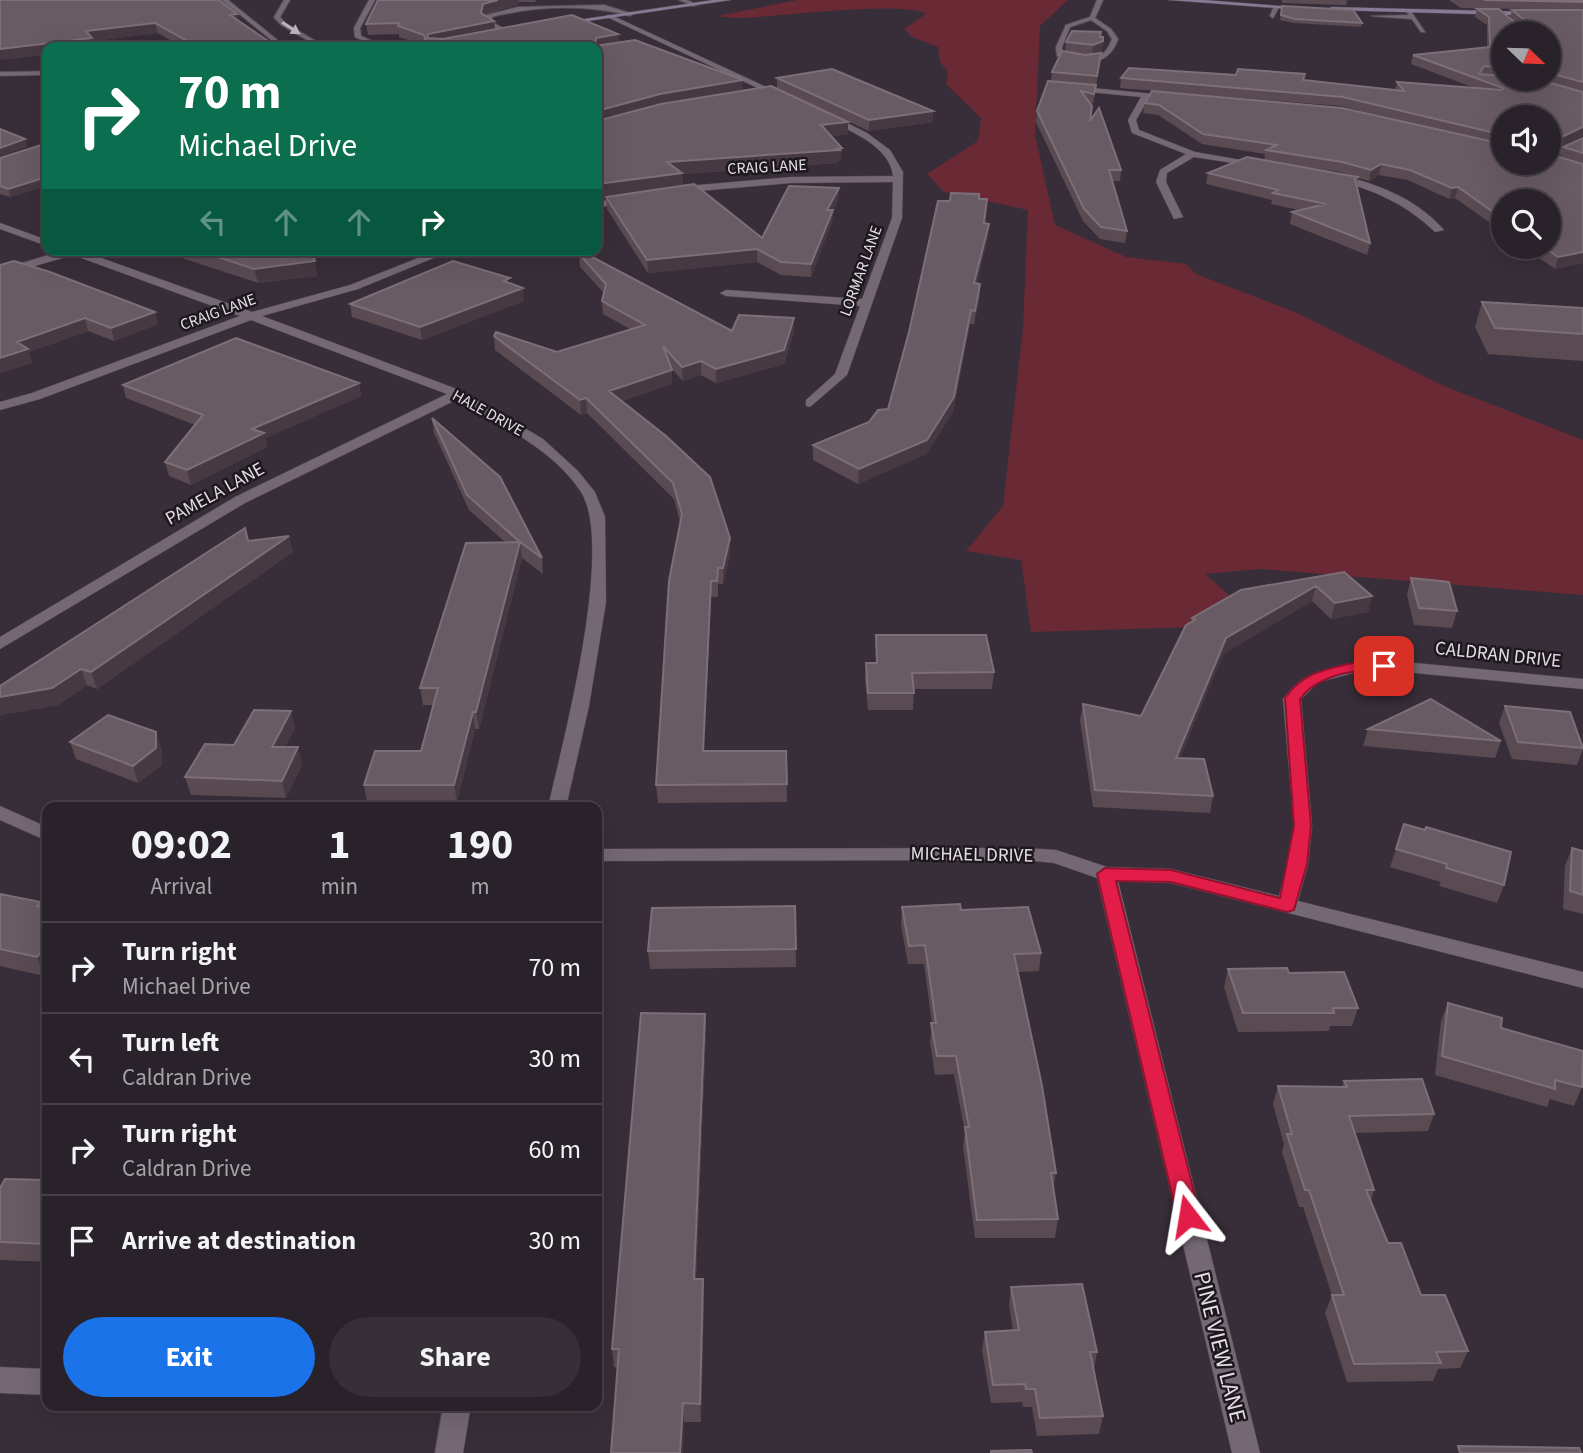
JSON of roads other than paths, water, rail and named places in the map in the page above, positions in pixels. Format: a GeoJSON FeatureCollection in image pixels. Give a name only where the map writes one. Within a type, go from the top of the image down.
{"type":"FeatureCollection","features":[{"type":"Feature","properties":{"kind":"main road"},"geometry":{"type":"LineString","coordinates":[[547,26],[727,0]]}},
{"type":"Feature","properties":{"kind":"main road"},"geometry":{"type":"LineString","coordinates":[[1171,0],[1308,8]]}},
{"type":"Feature","properties":{"kind":"main road"},"geometry":{"type":"LineString","coordinates":[[1318,9],[1411,15],[1583,15]]}},
{"type":"Feature","properties":{"kind":"main road"},"geometry":{"type":"LineString","coordinates":[[495,35],[520,31]]}},
{"type":"Feature","properties":{"kind":"main road"},"geometry":{"type":"LineString","coordinates":[[0,162],[42,148]]}},
{"type":"Feature","properties":{"kind":"street"},"geometry":{"type":"LineString","coordinates":[[609,16],[793,101]]}},
{"type":"Feature","properties":{"kind":"street"},"geometry":{"type":"LineString","coordinates":[[651,43],[664,41]]}},
{"type":"Feature","properties":{"kind":"street"},"geometry":{"type":"LineString","coordinates":[[0,73],[42,72]]}},
{"type":"Feature","properties":{"kind":"street"},"geometry":{"type":"LineString","coordinates":[[1059,87],[1187,99]]}},
{"type":"Feature","properties":{"kind":"street"},"geometry":{"type":"LineString","coordinates":[[759,94],[772,92]]}},
{"type":"Feature","properties":{"kind":"street"},"geometry":{"type":"LineString","coordinates":[[1146,96],[1132,120],[1135,131],[1151,140],[1193,155],[1264,164]]}},
{"type":"Feature","properties":{"kind":"street"},"geometry":{"type":"LineString","coordinates":[[814,110],[864,135],[887,152],[899,179]]}},
{"type":"Feature","properties":{"kind":"street"},"geometry":{"type":"LineString","coordinates":[[1561,154],[1583,141]]}},
{"type":"Feature","properties":{"kind":"street"},"geometry":{"type":"LineString","coordinates":[[1178,217],[1161,182],[1163,172],[1193,155]]}},
{"type":"Feature","properties":{"kind":"street"},"geometry":{"type":"LineString","coordinates":[[1327,175],[1381,190],[1408,202],[1439,230]]}},
{"type":"Feature","properties":{"kind":"street","name":"CRAIG LANE"},"geometry":{"type":"LineString","coordinates":[[661,193],[695,187],[792,180],[899,179]]}},
{"type":"Feature","properties":{"kind":"street","name":"LORMAR LANE"},"geometry":{"type":"LineString","coordinates":[[810,403],[841,375],[897,218],[899,179]]}},
{"type":"Feature","properties":{"kind":"street"},"geometry":{"type":"LineString","coordinates":[[602,204],[638,196]]}},
{"type":"Feature","properties":{"kind":"street"},"geometry":{"type":"LineString","coordinates":[[0,226],[42,241]]}},
{"type":"Feature","properties":{"kind":"street"},"geometry":{"type":"LineString","coordinates":[[0,273],[55,256]]}},
{"type":"Feature","properties":{"kind":"street","name":"HALE DRIVE"},"geometry":{"type":"LineString","coordinates":[[85,256],[458,394],[538,442],[573,474],[588,492],[598,517],[598,602],[580,706],[558,802]]}},
{"type":"Feature","properties":{"kind":"street","name":"CRAIG LANE"},"geometry":{"type":"LineString","coordinates":[[0,406],[36,396],[251,316],[354,287],[424,256]]}},
{"type":"Feature","properties":{"kind":"street"},"geometry":{"type":"LineString","coordinates":[[726,293],[865,303]]}},
{"type":"Feature","properties":{"kind":"street","name":"PAMELA LANE"},"geometry":{"type":"LineString","coordinates":[[0,645],[240,500],[458,394]]}},
{"type":"Feature","properties":{"kind":"street","name":"CALDRAN DRIVE"},"geometry":{"type":"LineString","coordinates":[[1287,906],[1298,864],[1303,826],[1292,698],[1313,678],[1337,670],[1384,666],[1583,684]]}},
{"type":"Feature","properties":{"kind":"street"},"geometry":{"type":"LineString","coordinates":[[0,812],[42,833]]}},
{"type":"Feature","properties":{"kind":"street","name":"MICHAEL DRIVE"},"geometry":{"type":"LineString","coordinates":[[602,855],[1025,854],[1056,857],[1105,874],[1171,876],[1583,979]]}},
{"type":"Feature","properties":{"kind":"street","name":"PINE VIEW LANE"},"geometry":{"type":"LineString","coordinates":[[1105,874],[1246,1453]]}},
{"type":"Feature","properties":{"kind":"street"},"geometry":{"type":"LineString","coordinates":[[0,1380],[42,1382]]}},
{"type":"Feature","properties":{"kind":"street"},"geometry":{"type":"LineString","coordinates":[[449,1453],[456,1411]]}},
{"type":"Feature","properties":{"kind":"lane"},"geometry":{"type":"LineString","coordinates":[[225,0],[277,42]]}},
{"type":"Feature","properties":{"kind":"lane"},"geometry":{"type":"LineString","coordinates":[[287,0],[277,17],[283,24],[314,42]]}},
{"type":"Feature","properties":{"kind":"lane"},"geometry":{"type":"LineString","coordinates":[[370,42],[358,37],[357,28],[372,0]]}},
{"type":"Feature","properties":{"kind":"lane"},"geometry":{"type":"LineString","coordinates":[[682,0],[695,5]]}},
{"type":"Feature","properties":{"kind":"lane"},"geometry":{"type":"LineString","coordinates":[[1092,18],[1115,38],[1104,58],[1059,55],[1059,47],[1068,26],[1092,18],[1100,0]]}},
{"type":"Feature","properties":{"kind":"lane"},"geometry":{"type":"LineString","coordinates":[[1272,16],[1276,6]]}},
{"type":"Feature","properties":{"kind":"lane"},"geometry":{"type":"LineString","coordinates":[[507,33],[488,22],[489,16],[518,9],[604,7],[630,13]]}},
{"type":"Feature","properties":{"kind":"lane"},"geometry":{"type":"LineString","coordinates":[[1497,13],[1504,19]]}},
{"type":"Feature","properties":{"kind":"lane"},"geometry":{"type":"LineString","coordinates":[[1374,16],[1411,15],[1423,31]]}}]}
